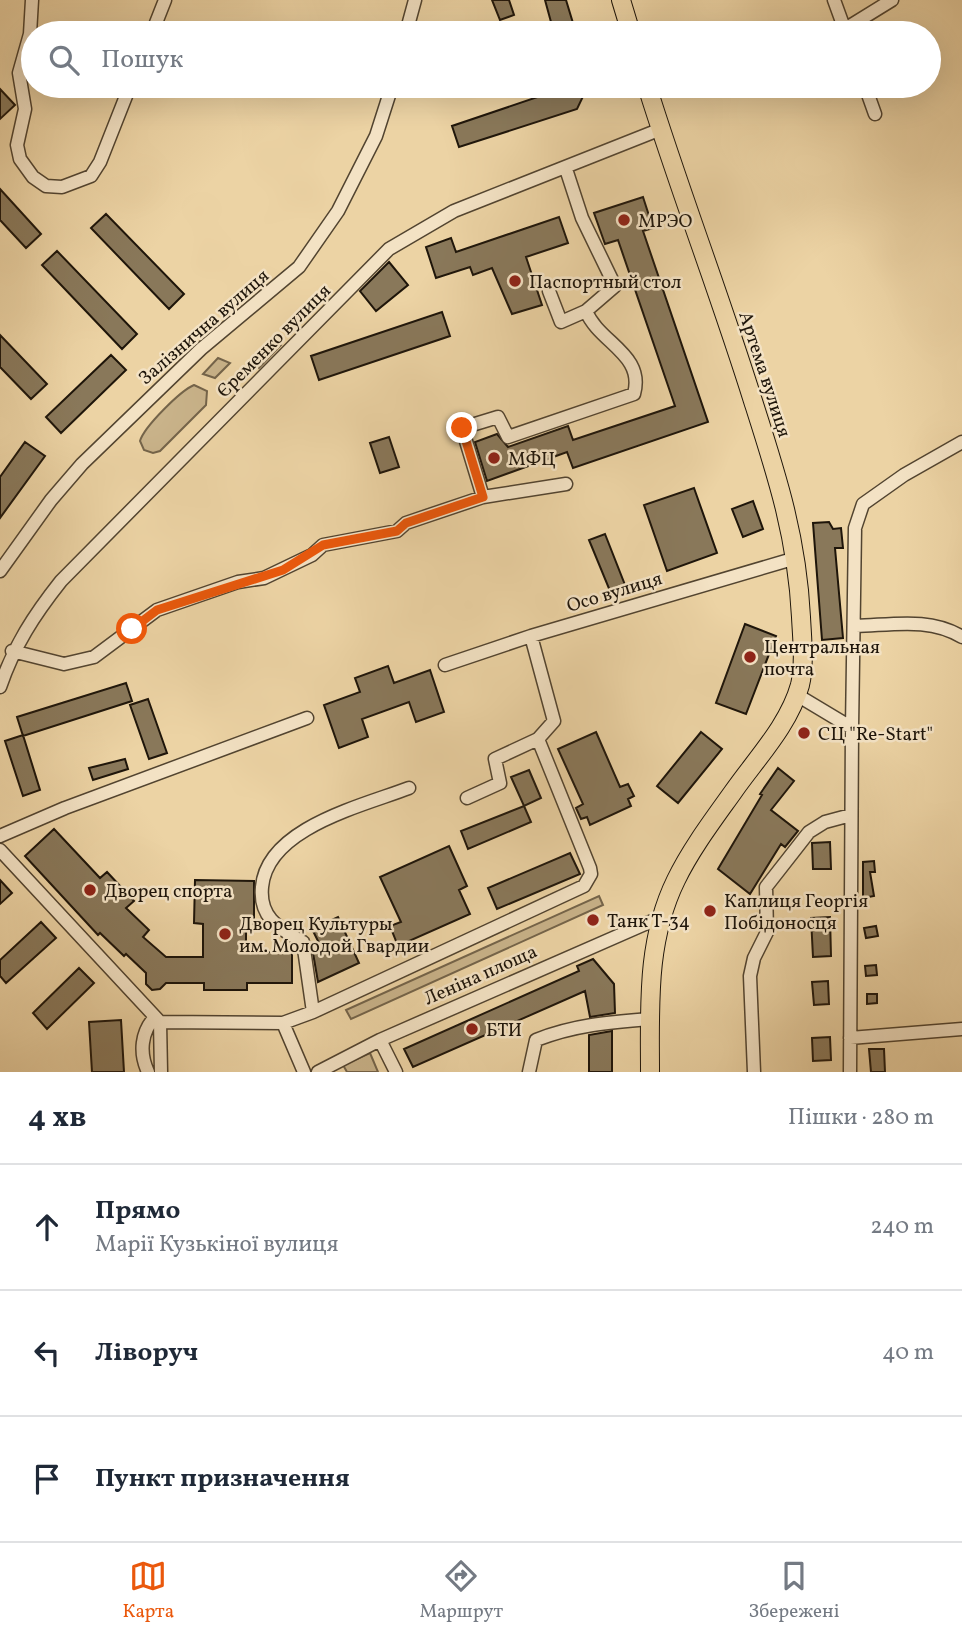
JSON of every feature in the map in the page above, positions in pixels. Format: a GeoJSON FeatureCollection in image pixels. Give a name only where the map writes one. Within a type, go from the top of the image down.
{"type":"FeatureCollection","features":[{"type":"Feature","properties":{"kind":"highway"},"geometry":{"type":"LineString","coordinates":[[621,0],[627,21]]}},
{"type":"Feature","properties":{"kind":"highway","name":"Артема вулиця"},"geometry":{"type":"LineString","coordinates":[[652,98],[735,342],[788,511],[796,558],[802,636],[798,689]]}},
{"type":"Feature","properties":{"kind":"highway"},"geometry":{"type":"LineString","coordinates":[[650,1072],[651,976],[662,918],[675,881],[698,841],[777,732],[798,689]]}},
{"type":"Feature","properties":{"kind":"street"},"geometry":{"type":"LineString","coordinates":[[31,21],[32,0]]}},
{"type":"Feature","properties":{"kind":"street"},"geometry":{"type":"LineString","coordinates":[[157,21],[165,0]]}},
{"type":"Feature","properties":{"kind":"street"},"geometry":{"type":"LineString","coordinates":[[409,21],[415,0]]}},
{"type":"Feature","properties":{"kind":"street"},"geometry":{"type":"LineString","coordinates":[[834,0],[842,21]]}},
{"type":"Feature","properties":{"kind":"street"},"geometry":{"type":"LineString","coordinates":[[861,21],[892,0]]}},
{"type":"Feature","properties":{"kind":"street"},"geometry":{"type":"LineString","coordinates":[[21,66],[21,85]]}},
{"type":"Feature","properties":{"kind":"street"},"geometry":{"type":"LineString","coordinates":[[23,98],[25,109],[17,145],[24,168],[46,186],[77,183],[91,176],[100,162],[125,98]]}},
{"type":"Feature","properties":{"kind":"street","name":"Залізнична вулиця"},"geometry":{"type":"LineString","coordinates":[[0,571],[51,500],[82,464],[201,349],[299,267],[338,211],[376,136],[388,98]]}},
{"type":"Feature","properties":{"kind":"street"},"geometry":{"type":"LineString","coordinates":[[869,98],[875,114]]}},
{"type":"Feature","properties":{"kind":"street","name":"Єременко вулиця"},"geometry":{"type":"LineString","coordinates":[[0,687],[12,651],[61,581],[389,249],[454,211],[566,169],[661,129]]}},
{"type":"Feature","properties":{"kind":"street"},"geometry":{"type":"LineString","coordinates":[[549,290],[561,321],[586,311],[615,286],[582,218],[566,169]]}},
{"type":"Feature","properties":{"kind":"street"},"geometry":{"type":"LineString","coordinates":[[483,497],[462,428],[498,417],[508,437],[635,394],[636,373],[629,359],[598,332],[586,311]]}},
{"type":"Feature","properties":{"kind":"street"},"geometry":{"type":"LineString","coordinates":[[850,1072],[855,527],[863,505],[904,475],[962,442]]}},
{"type":"Feature","properties":{"kind":"street"},"geometry":{"type":"LineString","coordinates":[[12,651],[64,664],[94,657],[157,610],[283,570],[323,545],[397,531],[406,523],[483,497],[566,484]]}},
{"type":"Feature","properties":{"kind":"street","name":"Осо вулиця"},"geometry":{"type":"LineString","coordinates":[[445,665],[531,636],[796,558]]}},
{"type":"Feature","properties":{"kind":"street"},"geometry":{"type":"LineString","coordinates":[[856,626],[926,624],[948,629],[962,637]]}},
{"type":"Feature","properties":{"kind":"street"},"geometry":{"type":"LineString","coordinates":[[467,798],[500,783],[495,759],[538,739],[554,721],[531,636]]}},
{"type":"Feature","properties":{"kind":"street"},"geometry":{"type":"LineString","coordinates":[[798,689],[852,728]]}},
{"type":"Feature","properties":{"kind":"street"},"geometry":{"type":"LineString","coordinates":[[0,836],[65,808],[307,718]]}},
{"type":"Feature","properties":{"kind":"street"},"geometry":{"type":"LineString","coordinates":[[148,1072],[143,1058],[143,1036],[158,1020],[283,1023],[313,1012],[583,886],[591,874],[590,868],[538,739]]}},
{"type":"Feature","properties":{"kind":"street"},"geometry":{"type":"LineString","coordinates":[[313,1012],[303,942],[271,923],[261,901],[263,872],[276,852],[305,829],[409,788]]}},
{"type":"Feature","properties":{"kind":"street"},"geometry":{"type":"LineString","coordinates":[[754,1072],[750,976],[754,958],[767,932],[766,887],[809,832],[825,822],[851,815]]}},
{"type":"Feature","properties":{"kind":"street"},"geometry":{"type":"LineString","coordinates":[[0,850],[158,1020],[161,1072]]}},
{"type":"Feature","properties":{"kind":"street","name":"Леніна площа"},"geometry":{"type":"LineString","coordinates":[[318,1072],[380,1040],[662,918]]}},
{"type":"Feature","properties":{"kind":"street"},"geometry":{"type":"LineString","coordinates":[[529,1072],[536,1040],[564,1029],[591,1024],[650,1019]]}},
{"type":"Feature","properties":{"kind":"street"},"geometry":{"type":"LineString","coordinates":[[283,1023],[303,1072]]}},
{"type":"Feature","properties":{"kind":"street"},"geometry":{"type":"LineString","coordinates":[[849,1038],[962,1029]]}},
{"type":"Feature","properties":{"kind":"street"},"geometry":{"type":"LineString","coordinates":[[380,1040],[396,1072]]}},
{"type":"Feature","properties":{"kind":"shaded area"},"geometry":{"type":"Polygon","coordinates":[[[273,338],[281,345],[259,368],[252,358],[273,338]]]}},
{"type":"Feature","properties":{"kind":"shaded area"},"geometry":{"type":"Polygon","coordinates":[[[218,358],[230,363],[215,378],[203,374],[218,358]]]}},
{"type":"Feature","properties":{"kind":"shaded area"},"geometry":{"type":"Polygon","coordinates":[[[194,385],[207,391],[206,405],[160,451],[153,453],[144,450],[140,441],[148,427],[172,402],[194,385]]]}},
{"type":"Feature","properties":{"kind":"shaded area"},"geometry":{"type":"Polygon","coordinates":[[[599,896],[603,905],[351,1019],[346,1010],[599,896]]]}},
{"type":"Feature","properties":{"kind":"shaded area"},"geometry":{"type":"Polygon","coordinates":[[[370,1053],[378,1072],[347,1072],[343,1065],[370,1053]]]}},
{"type":"Feature","properties":{"kind":"building"},"geometry":{"type":"Polygon","coordinates":[[[492,0],[509,0],[514,15],[500,20],[492,0]]]}},
{"type":"Feature","properties":{"kind":"building"},"geometry":{"type":"Polygon","coordinates":[[[545,0],[566,0],[572,21],[551,21],[545,0]]]}},
{"type":"Feature","properties":{"kind":"building"},"geometry":{"type":"Polygon","coordinates":[[[0,89],[15,105],[0,119],[0,89]]]}},
{"type":"Feature","properties":{"kind":"building"},"geometry":{"type":"Polygon","coordinates":[[[535,98],[582,98],[577,109],[459,147],[452,126],[535,98]]]}},
{"type":"Feature","properties":{"kind":"building"},"geometry":{"type":"Polygon","coordinates":[[[0,189],[41,234],[26,248],[0,220],[0,189]]]}},
{"type":"Feature","properties":{"kind":"building"},"geometry":{"type":"Polygon","coordinates":[[[643,197],[653,228],[643,231],[708,422],[573,468],[567,452],[487,481],[475,442],[497,434],[508,447],[568,426],[573,440],[675,406],[618,240],[605,244],[594,213],[643,197]]]}},
{"type":"Feature","properties":{"kind":"building"},"geometry":{"type":"Polygon","coordinates":[[[106,214],[184,294],[169,309],[91,228],[106,214]]]}},
{"type":"Feature","properties":{"kind":"building"},"geometry":{"type":"Polygon","coordinates":[[[559,217],[568,243],[526,257],[542,305],[512,314],[492,268],[473,275],[470,267],[436,278],[426,247],[451,238],[456,252],[559,217]]]}},
{"type":"Feature","properties":{"kind":"building"},"geometry":{"type":"Polygon","coordinates":[[[57,251],[137,334],[122,349],[42,265],[57,251]]]}},
{"type":"Feature","properties":{"kind":"building"},"geometry":{"type":"Polygon","coordinates":[[[389,262],[408,285],[376,311],[360,291],[389,262]]]}},
{"type":"Feature","properties":{"kind":"building"},"geometry":{"type":"Polygon","coordinates":[[[442,312],[450,336],[319,380],[311,356],[442,312]]]}},
{"type":"Feature","properties":{"kind":"building"},"geometry":{"type":"Polygon","coordinates":[[[0,335],[47,384],[31,399],[0,367],[0,335]]]}},
{"type":"Feature","properties":{"kind":"building"},"geometry":{"type":"Polygon","coordinates":[[[111,355],[126,370],[61,433],[46,417],[111,355]]]}},
{"type":"Feature","properties":{"kind":"building"},"geometry":{"type":"Polygon","coordinates":[[[389,437],[399,467],[380,473],[370,443],[389,437]]]}},
{"type":"Feature","properties":{"kind":"building"},"geometry":{"type":"Polygon","coordinates":[[[25,442],[45,456],[0,518],[0,477],[25,442]]]}},
{"type":"Feature","properties":{"kind":"building"},"geometry":{"type":"Polygon","coordinates":[[[694,488],[717,553],[667,571],[644,505],[694,488]]]}},
{"type":"Feature","properties":{"kind":"building"},"geometry":{"type":"Polygon","coordinates":[[[753,501],[763,529],[743,537],[732,509],[753,501]]]}},
{"type":"Feature","properties":{"kind":"building"},"geometry":{"type":"Polygon","coordinates":[[[829,522],[833,529],[841,528],[843,548],[835,548],[843,638],[822,640],[813,523],[829,522]]]}},
{"type":"Feature","properties":{"kind":"building"},"geometry":{"type":"Polygon","coordinates":[[[605,534],[625,585],[610,591],[589,540],[605,534]]]}},
{"type":"Feature","properties":{"kind":"building","name":"Центральная почта"},"geometry":{"type":"Polygon","coordinates":[[[745,624],[776,636],[746,714],[716,703],[745,624]]]}},
{"type":"Feature","properties":{"kind":"building"},"geometry":{"type":"Polygon","coordinates":[[[388,666],[394,683],[430,670],[444,712],[416,722],[409,702],[362,719],[368,737],[339,748],[324,705],[360,692],[355,678],[388,666]]]}},
{"type":"Feature","properties":{"kind":"building"},"geometry":{"type":"Polygon","coordinates":[[[126,683],[132,701],[23,736],[17,717],[126,683]]]}},
{"type":"Feature","properties":{"kind":"building"},"geometry":{"type":"Polygon","coordinates":[[[148,699],[167,753],[149,759],[130,705],[148,699]]]}},
{"type":"Feature","properties":{"kind":"building"},"geometry":{"type":"Polygon","coordinates":[[[596,732],[620,787],[628,784],[634,796],[628,799],[631,806],[590,825],[587,817],[581,819],[576,808],[583,804],[558,749],[596,732]]]}},
{"type":"Feature","properties":{"kind":"building"},"geometry":{"type":"Polygon","coordinates":[[[701,732],[722,749],[678,803],[657,786],[701,732]]]}},
{"type":"Feature","properties":{"kind":"building"},"geometry":{"type":"Polygon","coordinates":[[[23,735],[40,790],[23,796],[5,741],[23,735]]]}},
{"type":"Feature","properties":{"kind":"building"},"geometry":{"type":"Polygon","coordinates":[[[125,759],[128,769],[93,780],[89,768],[125,759]]]}},
{"type":"Feature","properties":{"kind":"building"},"geometry":{"type":"Polygon","coordinates":[[[778,768],[794,781],[771,810],[798,831],[785,847],[781,844],[750,894],[718,869],[762,795],[760,794],[778,768]]]}},
{"type":"Feature","properties":{"kind":"building"},"geometry":{"type":"Polygon","coordinates":[[[529,770],[541,798],[524,806],[511,777],[529,770]]]}},
{"type":"Feature","properties":{"kind":"building"},"geometry":{"type":"Polygon","coordinates":[[[524,806],[531,822],[468,849],[461,831],[524,806]]]}},
{"type":"Feature","properties":{"kind":"building","name":"Дворец Культуры им. Молодой Гвардии"},"geometry":{"type":"Polygon","coordinates":[[[54,829],[100,878],[107,872],[134,901],[126,908],[149,930],[143,937],[166,957],[203,957],[203,924],[194,923],[195,880],[254,881],[254,924],[246,923],[246,952],[292,952],[292,983],[247,983],[247,990],[204,990],[204,983],[166,983],[160,989],[152,990],[146,984],[146,973],[100,933],[98,935],[25,856],[54,829]]]}},
{"type":"Feature","properties":{"kind":"building"},"geometry":{"type":"Polygon","coordinates":[[[830,842],[831,869],[813,869],[812,843],[830,842]]]}},
{"type":"Feature","properties":{"kind":"building"},"geometry":{"type":"Polygon","coordinates":[[[449,846],[467,886],[459,890],[470,914],[398,946],[390,926],[401,922],[380,877],[449,846]]]}},
{"type":"Feature","properties":{"kind":"building"},"geometry":{"type":"Polygon","coordinates":[[[570,853],[580,874],[497,909],[488,888],[570,853]]]}},
{"type":"Feature","properties":{"kind":"building"},"geometry":{"type":"Polygon","coordinates":[[[874,861],[875,872],[870,872],[874,896],[863,898],[863,862],[874,861]]]}},
{"type":"Feature","properties":{"kind":"building"},"geometry":{"type":"Polygon","coordinates":[[[0,880],[12,893],[0,904],[0,880]]]}},
{"type":"Feature","properties":{"kind":"building"},"geometry":{"type":"Polygon","coordinates":[[[338,917],[359,963],[318,982],[313,953],[322,949],[312,929],[338,917]]]}},
{"type":"Feature","properties":{"kind":"building"},"geometry":{"type":"Polygon","coordinates":[[[830,917],[831,956],[813,957],[811,918],[830,917]]]}},
{"type":"Feature","properties":{"kind":"building"},"geometry":{"type":"Polygon","coordinates":[[[41,922],[56,938],[6,983],[0,976],[0,960],[41,922]]]}},
{"type":"Feature","properties":{"kind":"building"},"geometry":{"type":"Polygon","coordinates":[[[876,926],[878,936],[866,938],[864,928],[876,926]]]}},
{"type":"Feature","properties":{"kind":"building"},"geometry":{"type":"Polygon","coordinates":[[[593,959],[614,984],[615,1013],[590,1017],[585,991],[413,1067],[404,1049],[579,971],[577,966],[593,959]]]}},
{"type":"Feature","properties":{"kind":"building"},"geometry":{"type":"Polygon","coordinates":[[[876,965],[877,975],[866,976],[865,966],[876,965]]]}},
{"type":"Feature","properties":{"kind":"building"},"geometry":{"type":"Polygon","coordinates":[[[79,968],[94,983],[47,1029],[33,1013],[79,968]]]}},
{"type":"Feature","properties":{"kind":"building"},"geometry":{"type":"Polygon","coordinates":[[[828,981],[829,1004],[814,1005],[812,982],[828,981]]]}},
{"type":"Feature","properties":{"kind":"building"},"geometry":{"type":"Polygon","coordinates":[[[867,994],[877,994],[877,1003],[867,1004],[867,994]]]}},
{"type":"Feature","properties":{"kind":"building"},"geometry":{"type":"Polygon","coordinates":[[[121,1020],[124,1072],[92,1072],[89,1022],[121,1020]]]}},
{"type":"Feature","properties":{"kind":"building"},"geometry":{"type":"Polygon","coordinates":[[[612,1031],[612,1072],[589,1072],[589,1035],[612,1031]]]}},
{"type":"Feature","properties":{"kind":"building"},"geometry":{"type":"Polygon","coordinates":[[[830,1037],[831,1060],[813,1061],[812,1038],[830,1037]]]}},
{"type":"Feature","properties":{"kind":"building"},"geometry":{"type":"Polygon","coordinates":[[[869,1049],[884,1049],[885,1072],[871,1072],[869,1049]]]}},
{"type":"Feature","properties":{"kind":"place","name":"МРЭО"},"geometry":{"type":"Point","coordinates":[624,220]}},
{"type":"Feature","properties":{"kind":"place","name":"Паспортный стол"},"geometry":{"type":"Point","coordinates":[515,281]}},
{"type":"Feature","properties":{"kind":"place","name":"МФЦ"},"geometry":{"type":"Point","coordinates":[494,458]}},
{"type":"Feature","properties":{"kind":"place","name":"Центральная почта"},"geometry":{"type":"Point","coordinates":[750,657]}},
{"type":"Feature","properties":{"kind":"place","name":"СЦ \"Re-Start\""},"geometry":{"type":"Point","coordinates":[804,733]}},
{"type":"Feature","properties":{"kind":"place","name":"Дворец спорта"},"geometry":{"type":"Point","coordinates":[90,890]}},
{"type":"Feature","properties":{"kind":"place","name":"Каплиця Георгія Побідоносця"},"geometry":{"type":"Point","coordinates":[710,911]}},
{"type":"Feature","properties":{"kind":"place","name":"Танк Т-34"},"geometry":{"type":"Point","coordinates":[593,920]}},
{"type":"Feature","properties":{"kind":"place","name":"Дворец Культуры им. Молодой Гвардии"},"geometry":{"type":"Point","coordinates":[225,934]}},
{"type":"Feature","properties":{"kind":"place","name":"БТИ"},"geometry":{"type":"Point","coordinates":[472,1029]}},
{"type":"Feature","properties":{"kind":"route"},"geometry":{"type":"LineString","coordinates":[[132,629],[157,610],[238,582],[264,578],[312,555],[323,545],[397,531],[406,523],[483,497],[462,428]]}}]}
